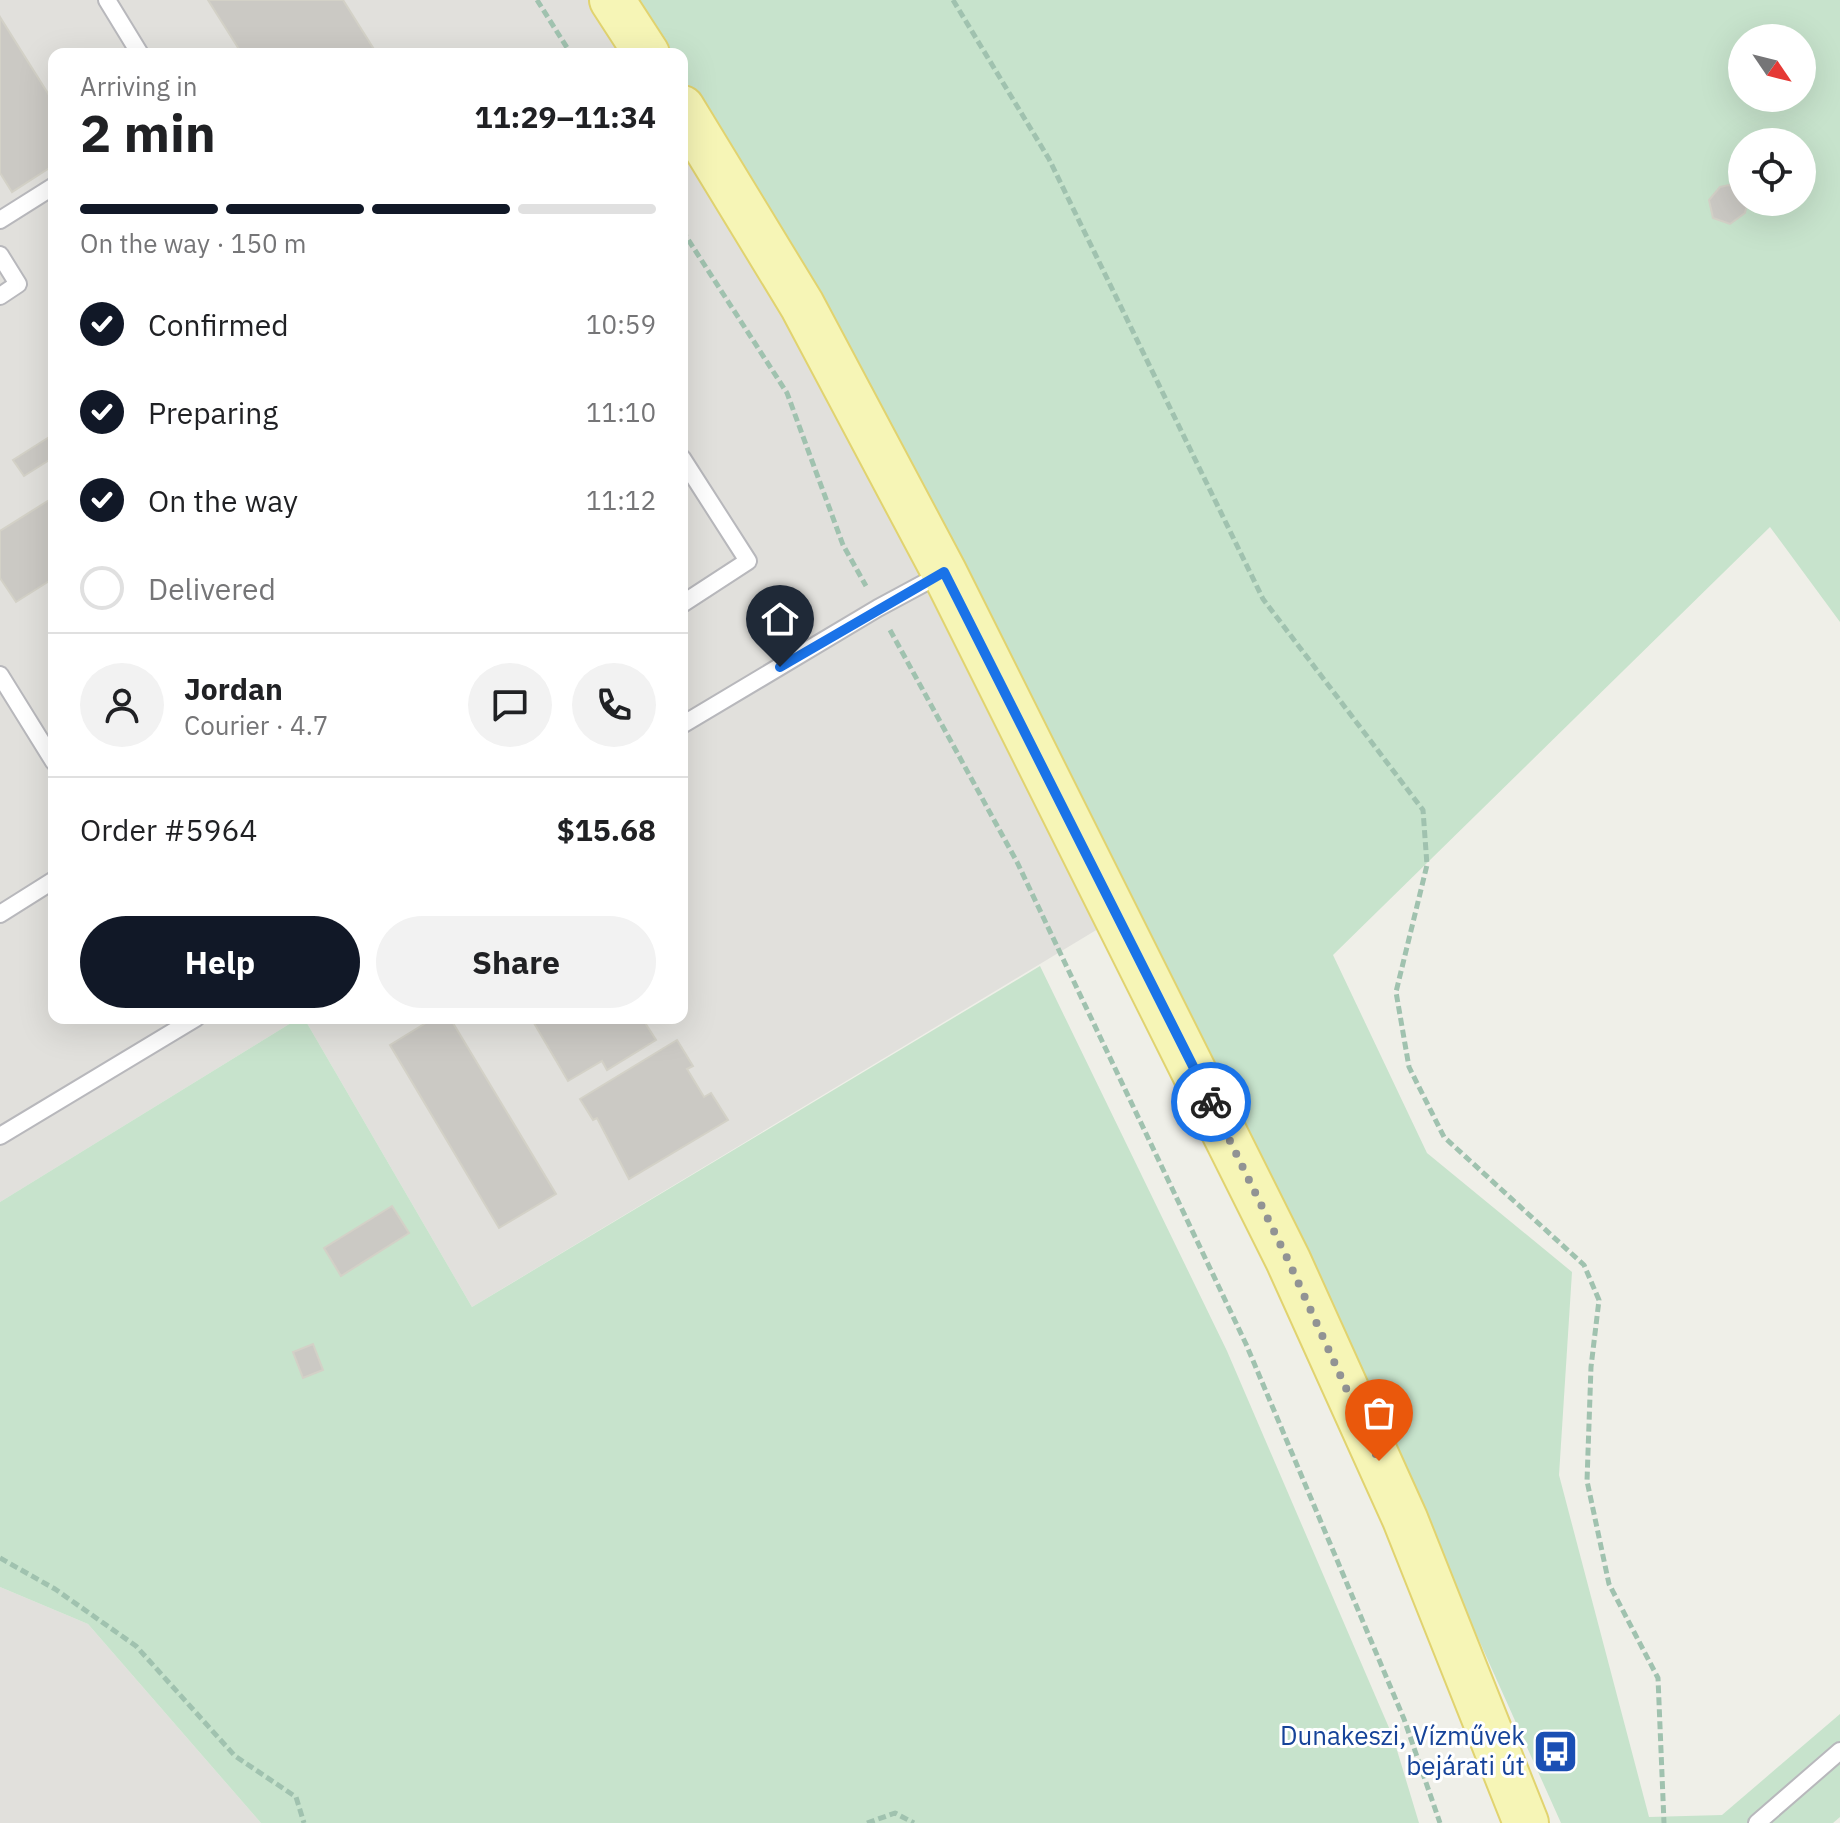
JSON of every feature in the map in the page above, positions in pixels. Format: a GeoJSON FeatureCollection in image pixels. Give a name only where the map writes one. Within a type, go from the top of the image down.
{"type":"FeatureCollection","features":[{"type":"Feature","properties":{"kind":"main road"},"geometry":{"type":"LineString","coordinates":[[612,0],[643,48]]}},
{"type":"Feature","properties":{"kind":"main road"},"geometry":{"type":"LineString","coordinates":[[688,118],[802,305],[944,572],[1288,1260],[1405,1519],[1526,1823]]}},
{"type":"Feature","properties":{"kind":"lane"},"geometry":{"type":"LineString","coordinates":[[107,0],[136,48]]}},
{"type":"Feature","properties":{"kind":"lane"},"geometry":{"type":"LineString","coordinates":[[0,220],[48,190]]}},
{"type":"Feature","properties":{"kind":"lane"},"geometry":{"type":"LineString","coordinates":[[0,255],[18,284],[0,296]]}},
{"type":"Feature","properties":{"kind":"lane"},"geometry":{"type":"LineString","coordinates":[[688,467],[748,561],[688,600]]}},
{"type":"Feature","properties":{"kind":"lane"},"geometry":{"type":"LineString","coordinates":[[688,721],[944,572]]}},
{"type":"Feature","properties":{"kind":"lane"},"geometry":{"type":"LineString","coordinates":[[0,675],[48,752]]}},
{"type":"Feature","properties":{"kind":"lane"},"geometry":{"type":"LineString","coordinates":[[0,914],[48,884]]}},
{"type":"Feature","properties":{"kind":"lane"},"geometry":{"type":"LineString","coordinates":[[0,1136],[186,1024]]}},
{"type":"Feature","properties":{"kind":"lane"},"geometry":{"type":"LineString","coordinates":[[1757,1823],[1840,1751]]}},
{"type":"Feature","properties":{"kind":"path"},"geometry":{"type":"LineString","coordinates":[[537,0],[567,48]]}},
{"type":"Feature","properties":{"kind":"path"},"geometry":{"type":"LineString","coordinates":[[953,0],[1049,159],[1263,599],[1423,810],[1427,865],[1396,992],[1409,1067],[1444,1137],[1584,1265],[1599,1300],[1591,1367],[1587,1481],[1609,1584],[1658,1678],[1664,1823]]}},
{"type":"Feature","properties":{"kind":"path"},"geometry":{"type":"LineString","coordinates":[[688,239],[787,393],[843,545],[1017,862],[1246,1344],[1404,1719],[1440,1823]]}},
{"type":"Feature","properties":{"kind":"path"},"geometry":{"type":"LineString","coordinates":[[0,1558],[55,1589],[136,1646],[235,1756],[296,1797],[304,1823]]}},
{"type":"Feature","properties":{"kind":"path"},"geometry":{"type":"LineString","coordinates":[[867,1823],[895,1813],[914,1823]]}},
{"type":"Feature","properties":{"kind":"shaded area"},"geometry":{"type":"Polygon","coordinates":[[[0,0],[613,0],[642,48],[48,48],[48,1024],[289,1024],[0,1202],[0,0]]]}},
{"type":"Feature","properties":{"kind":"shaded area"},"geometry":{"type":"Polygon","coordinates":[[[688,122],[778,266],[1136,906],[472,1307],[307,1024],[688,1024],[688,122]]]}},
{"type":"Feature","properties":{"kind":"shaded area"},"geometry":{"type":"Polygon","coordinates":[[[0,1587],[88,1624],[261,1823],[0,1823],[0,1587]]]}},
{"type":"Feature","properties":{"kind":"green space"},"geometry":{"type":"Polygon","coordinates":[[[613,0],[1840,0],[1840,622],[1770,527],[1333,955],[1427,1153],[1572,1272],[1559,1475],[1649,1817],[1722,1815],[1840,1714],[1840,1817],[1833,1823],[1561,1823],[1307,1257],[1136,906],[778,266],[688,122],[688,48],[642,48],[613,0]]]}},
{"type":"Feature","properties":{"kind":"green space"},"geometry":{"type":"Polygon","coordinates":[[[1040,966],[1227,1351],[1393,1737],[1419,1823],[261,1823],[88,1624],[0,1587],[0,1202],[289,1024],[307,1024],[472,1307],[1040,966]]]}},
{"type":"Feature","properties":{"kind":"building"},"geometry":{"type":"Polygon","coordinates":[[[208,0],[343,0],[373,48],[238,48],[208,0]]]}},
{"type":"Feature","properties":{"kind":"building"},"geometry":{"type":"Polygon","coordinates":[[[0,17],[48,93],[48,169],[12,192],[0,173],[0,17]]]}},
{"type":"Feature","properties":{"kind":"building"},"geometry":{"type":"Polygon","coordinates":[[[1728,185],[1728,216],[1741,216],[1730,224],[1713,218],[1709,200],[1720,187],[1728,185]]]}},
{"type":"Feature","properties":{"kind":"building"},"geometry":{"type":"Polygon","coordinates":[[[48,438],[48,461],[24,476],[13,460],[48,438]]]}},
{"type":"Feature","properties":{"kind":"building"},"geometry":{"type":"Polygon","coordinates":[[[48,501],[48,582],[16,602],[0,578],[0,531],[48,501]]]}},
{"type":"Feature","properties":{"kind":"building"},"geometry":{"type":"Polygon","coordinates":[[[424,1024],[454,1024],[556,1194],[499,1228],[390,1045],[424,1024]]]}},
{"type":"Feature","properties":{"kind":"building"},"geometry":{"type":"Polygon","coordinates":[[[535,1024],[646,1024],[656,1040],[607,1070],[602,1061],[568,1081],[535,1024]]]}},
{"type":"Feature","properties":{"kind":"building"},"geometry":{"type":"Polygon","coordinates":[[[677,1040],[693,1066],[687,1069],[704,1097],[711,1093],[728,1120],[629,1179],[597,1118],[593,1120],[580,1099],[677,1040]]]}},
{"type":"Feature","properties":{"kind":"building"},"geometry":{"type":"Polygon","coordinates":[[[392,1206],[409,1233],[341,1276],[324,1248],[392,1206]]]}},
{"type":"Feature","properties":{"kind":"building"},"geometry":{"type":"Polygon","coordinates":[[[313,1344],[323,1370],[303,1378],[293,1352],[313,1344]]]}},
{"type":"Feature","properties":{"kind":"way so far"},"geometry":{"type":"LineString","coordinates":[[1211,1102],[1288,1260],[1379,1461]]}},
{"type":"Feature","properties":{"kind":"place","name":"Dunakeszi, Vízművek bejárati út"},"geometry":{"type":"Point","coordinates":[1556,1751]}},
{"type":"Feature","properties":{"kind":"route"},"geometry":{"type":"LineString","coordinates":[[780,667],[944,572],[1211,1102]]}}]}
